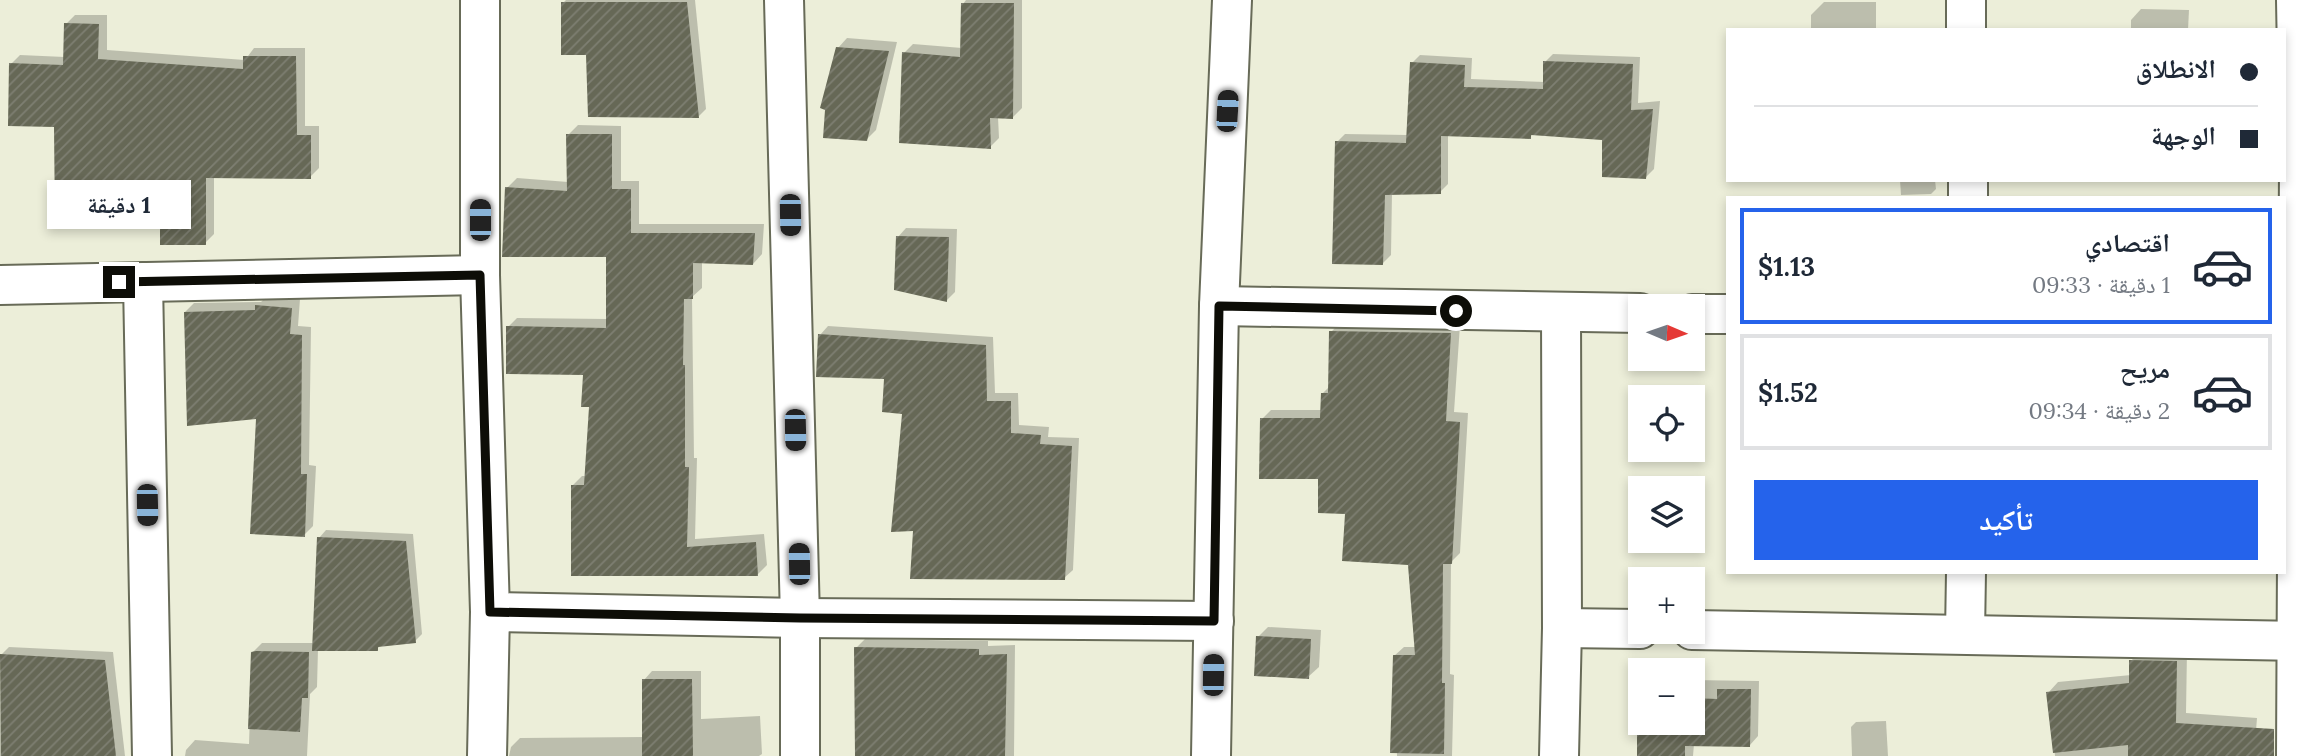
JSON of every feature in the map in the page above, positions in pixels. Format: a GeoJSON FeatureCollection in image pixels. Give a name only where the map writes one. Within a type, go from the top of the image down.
{"type":"FeatureCollection","features":[{"type":"Feature","properties":{"kind":"street"},"geometry":{"type":"LineString","coordinates":[[480,0],[480,275],[490,612],[487,756]]}},
{"type":"Feature","properties":{"kind":"street"},"geometry":{"type":"LineString","coordinates":[[784,0],[800,618],[800,756]]}},
{"type":"Feature","properties":{"kind":"street"},"geometry":{"type":"LineString","coordinates":[[1211,756],[1219,306],[1233,0]]}},
{"type":"Feature","properties":{"kind":"street"},"geometry":{"type":"LineString","coordinates":[[1966,0],[1966,28]]}},
{"type":"Feature","properties":{"kind":"street"},"geometry":{"type":"LineString","coordinates":[[2296,0],[2306,389],[2296,641],[2296,756]]}},
{"type":"Feature","properties":{"kind":"street"},"geometry":{"type":"LineString","coordinates":[[0,285],[480,275]]}},
{"type":"Feature","properties":{"kind":"street"},"geometry":{"type":"LineString","coordinates":[[143,282],[152,756]]}},
{"type":"Feature","properties":{"kind":"street"},"geometry":{"type":"LineString","coordinates":[[1219,306],[1628,313]]}},
{"type":"Feature","properties":{"kind":"street"},"geometry":{"type":"LineString","coordinates":[[1559,756],[1562,628],[1561,313]]}},
{"type":"Feature","properties":{"kind":"street"},"geometry":{"type":"LineString","coordinates":[[1705,314],[1726,314]]}},
{"type":"Feature","properties":{"kind":"street"},"geometry":{"type":"LineString","coordinates":[[1965,634],[1966,574]]}},
{"type":"Feature","properties":{"kind":"street"},"geometry":{"type":"LineString","coordinates":[[490,612],[800,618],[1214,621]]}},
{"type":"Feature","properties":{"kind":"street"},"geometry":{"type":"LineString","coordinates":[[1562,628],[1628,629]]}},
{"type":"Feature","properties":{"kind":"street"},"geometry":{"type":"LineString","coordinates":[[1705,630],[2296,641]]}},
{"type":"Feature","properties":{"kind":"building"},"geometry":{"type":"Polygon","coordinates":[[[561,2],[687,2],[699,118],[588,117],[586,55],[561,55],[561,2]]]}},
{"type":"Feature","properties":{"kind":"building"},"geometry":{"type":"Polygon","coordinates":[[[961,3],[1014,3],[1013,119],[990,118],[991,149],[899,143],[902,52],[960,57],[961,3]]]}},
{"type":"Feature","properties":{"kind":"building"},"geometry":{"type":"Polygon","coordinates":[[[64,23],[99,24],[98,59],[243,69],[243,56],[296,56],[297,135],[311,135],[311,179],[206,178],[206,245],[160,245],[160,186],[95,185],[96,225],[55,225],[54,127],[8,126],[9,63],[63,65],[64,23]]]}},
{"type":"Feature","properties":{"kind":"building"},"geometry":{"type":"Polygon","coordinates":[[[836,47],[889,51],[867,141],[823,138],[825,110],[820,108],[836,47]]]}},
{"type":"Feature","properties":{"kind":"building"},"geometry":{"type":"Polygon","coordinates":[[[1543,61],[1633,64],[1631,110],[1653,109],[1646,179],[1602,177],[1602,140],[1531,135],[1531,139],[1441,136],[1441,194],[1385,195],[1383,265],[1332,264],[1335,141],[1406,143],[1410,62],[1465,65],[1464,87],[1543,89],[1543,61]]]}},
{"type":"Feature","properties":{"kind":"building"},"geometry":{"type":"Polygon","coordinates":[[[566,134],[612,134],[612,189],[631,189],[631,233],[755,233],[753,265],[693,263],[693,299],[684,299],[683,365],[685,467],[689,467],[687,547],[756,542],[758,576],[571,576],[571,485],[584,485],[589,407],[581,407],[583,375],[506,374],[506,326],[606,328],[606,257],[502,257],[505,187],[567,191],[566,134]]]}},
{"type":"Feature","properties":{"kind":"building"},"geometry":{"type":"Polygon","coordinates":[[[896,236],[949,237],[947,302],[894,290],[896,236]]]}},
{"type":"Feature","properties":{"kind":"building"},"geometry":{"type":"Polygon","coordinates":[[[255,305],[292,308],[290,334],[302,335],[301,474],[307,474],[305,537],[250,534],[256,419],[187,426],[184,312],[255,310],[255,305]]]}},
{"type":"Feature","properties":{"kind":"building"},"geometry":{"type":"Polygon","coordinates":[[[1329,331],[1451,333],[1446,421],[1460,422],[1452,564],[1443,564],[1444,754],[1390,753],[1393,655],[1415,655],[1408,565],[1342,561],[1345,514],[1318,513],[1318,479],[1259,479],[1260,418],[1320,418],[1321,393],[1328,393],[1329,331]]]}},
{"type":"Feature","properties":{"kind":"building"},"geometry":{"type":"Polygon","coordinates":[[[818,334],[986,345],[987,401],[1011,401],[1011,433],[1041,435],[1040,444],[1072,446],[1065,580],[910,579],[913,531],[891,532],[902,414],[882,412],[884,379],[816,377],[818,334]]]}},
{"type":"Feature","properties":{"kind":"building"},"geometry":{"type":"Polygon","coordinates":[[[317,537],[406,541],[416,643],[378,647],[378,651],[312,651],[317,537]]]}},
{"type":"Feature","properties":{"kind":"building"},"geometry":{"type":"Polygon","coordinates":[[[1256,636],[1311,639],[1309,679],[1254,676],[1256,636]]]}},
{"type":"Feature","properties":{"kind":"building"},"geometry":{"type":"Polygon","coordinates":[[[854,647],[979,649],[979,655],[1007,654],[1005,756],[855,756],[854,647]]]}},
{"type":"Feature","properties":{"kind":"building"},"geometry":{"type":"Polygon","coordinates":[[[251,652],[309,652],[308,698],[302,698],[300,732],[248,729],[251,652]]]}},
{"type":"Feature","properties":{"kind":"building"},"geometry":{"type":"Polygon","coordinates":[[[0,654],[105,660],[116,756],[1,756],[0,654]]]}},
{"type":"Feature","properties":{"kind":"building"},"geometry":{"type":"Polygon","coordinates":[[[2129,660],[2177,661],[2176,723],[2274,729],[2274,756],[2128,756],[2128,745],[2053,753],[2046,692],[2129,683],[2129,660]]]}},
{"type":"Feature","properties":{"kind":"building"},"geometry":{"type":"Polygon","coordinates":[[[642,679],[692,679],[693,756],[642,756],[642,679]]]}},
{"type":"Feature","properties":{"kind":"building"},"geometry":{"type":"Polygon","coordinates":[[[1717,689],[1751,689],[1750,747],[1685,746],[1685,756],[1637,756],[1637,735],[1705,735],[1705,699],[1717,699],[1717,689]]]}},
{"type":"Feature","properties":{"kind":"route"},"geometry":{"type":"LineString","coordinates":[[119,282],[480,275],[490,612],[800,618],[1214,621],[1219,306],[1456,311]]}}]}
